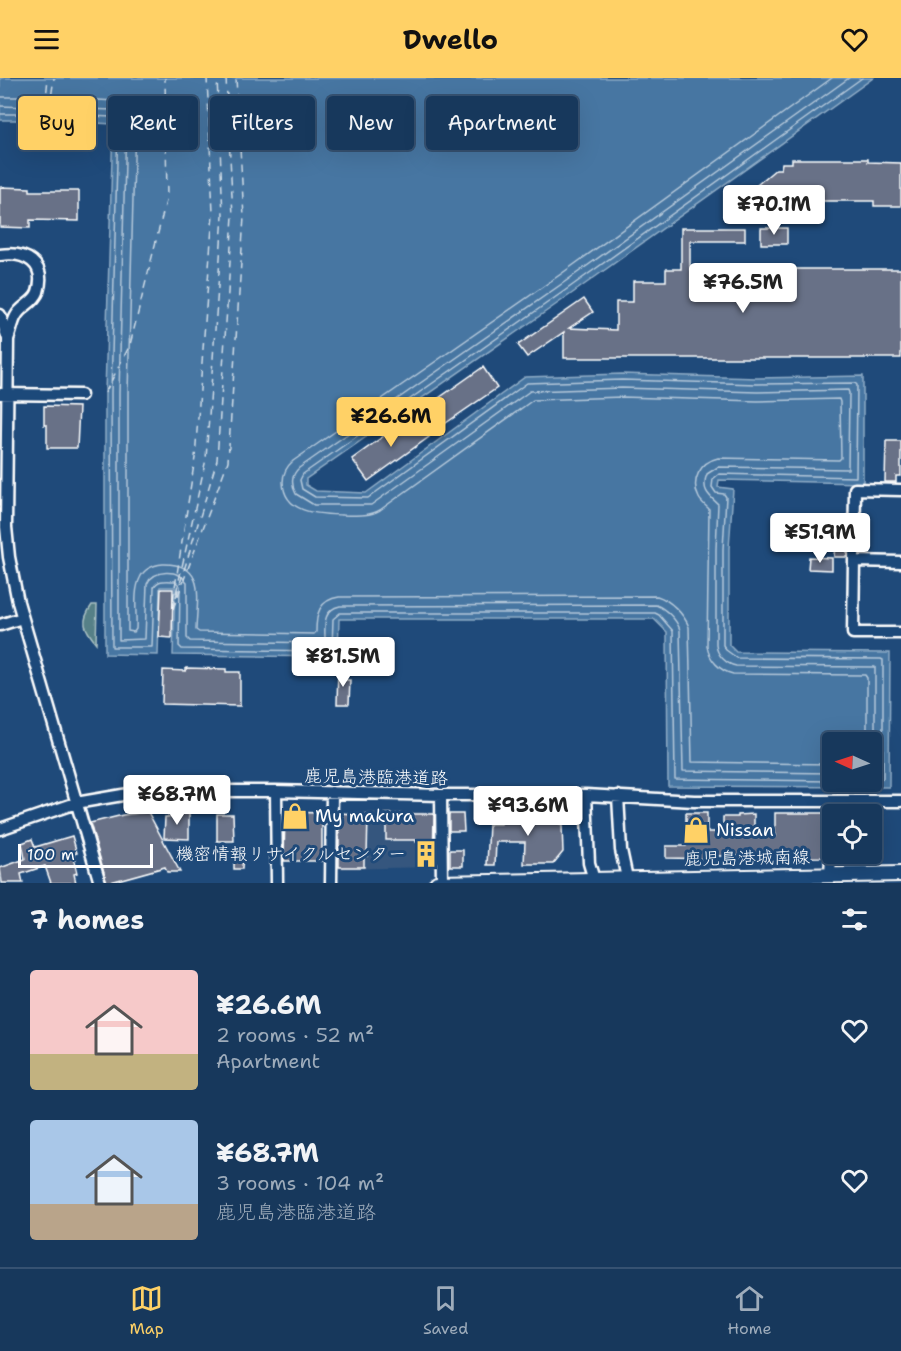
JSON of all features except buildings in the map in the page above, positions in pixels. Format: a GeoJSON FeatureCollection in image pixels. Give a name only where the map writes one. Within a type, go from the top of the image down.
{"type":"FeatureCollection","features":[{"type":"Feature","properties":{"kind":"main road","name":"鹿児島港城南線"},"geometry":{"type":"LineString","coordinates":[[440,883],[797,879],[830,875],[901,874]]}},
{"type":"Feature","properties":{"kind":"street"},"geometry":{"type":"LineString","coordinates":[[0,255],[19,254],[28,257],[37,264],[39,274],[38,293],[16,316],[8,339],[4,394],[7,534],[15,591],[100,883]]}},
{"type":"Feature","properties":{"kind":"street"},"geometry":{"type":"LineString","coordinates":[[0,315],[8,339]]}},
{"type":"Feature","properties":{"kind":"street"},"geometry":{"type":"LineString","coordinates":[[4,394],[81,395]]}},
{"type":"Feature","properties":{"kind":"street"},"geometry":{"type":"LineString","coordinates":[[901,490],[855,489],[853,633],[901,633]]}},
{"type":"Feature","properties":{"kind":"street"},"geometry":{"type":"LineString","coordinates":[[854,561],[901,562]]}},
{"type":"Feature","properties":{"kind":"street"},"geometry":{"type":"LineString","coordinates":[[0,625],[22,618]]}},
{"type":"Feature","properties":{"kind":"street"},"geometry":{"type":"LineString","coordinates":[[276,791],[277,883]]}},
{"type":"Feature","properties":{"kind":"street","name":"鹿児島港臨港道路"},"geometry":{"type":"LineString","coordinates":[[0,829],[76,803],[140,792],[276,791],[441,795],[586,795],[694,801],[901,801]]}},
{"type":"Feature","properties":{"kind":"street"},"geometry":{"type":"LineString","coordinates":[[331,883],[332,792]]}},
{"type":"Feature","properties":{"kind":"street"},"geometry":{"type":"LineString","coordinates":[[440,883],[441,795]]}},
{"type":"Feature","properties":{"kind":"street"},"geometry":{"type":"LineString","coordinates":[[586,795],[590,863],[594,881]]}},
{"type":"Feature","properties":{"kind":"street"},"geometry":{"type":"LineString","coordinates":[[618,796],[621,850],[627,881]]}},
{"type":"Feature","properties":{"kind":"street"},"geometry":{"type":"LineString","coordinates":[[830,875],[831,864]]}},
{"type":"Feature","properties":{"kind":"shaded area"},"geometry":{"type":"Polygon","coordinates":[[[337,812],[436,812],[435,867],[337,869],[337,812]]]}},
{"type":"Feature","properties":{"kind":"green space"},"geometry":{"type":"Polygon","coordinates":[[[92,605],[97,605],[96,643],[85,625],[86,616],[92,605]]]}},
{"type":"Feature","properties":{"kind":"water"},"geometry":{"type":"Polygon","coordinates":[[[0,78],[873,78],[574,292],[306,479],[306,485],[316,491],[366,493],[525,377],[622,374],[757,378],[863,376],[863,483],[719,480],[718,487],[733,489],[729,549],[729,645],[736,652],[890,653],[889,787],[882,787],[882,732],[822,732],[822,787],[668,786],[667,632],[654,619],[339,619],[338,657],[173,655],[175,587],[160,587],[158,655],[105,654],[105,393],[112,150],[198,150],[198,96],[108,96],[108,124],[96,123],[96,96],[18,96],[18,120],[0,120],[0,78]]]}},
{"type":"Feature","properties":{"kind":"ferry route"},"geometry":{"type":"LineString","coordinates":[[46,96],[48,78]]}},
{"type":"Feature","properties":{"kind":"ferry route"},"geometry":{"type":"LineString","coordinates":[[51,96],[54,78]]}},
{"type":"Feature","properties":{"kind":"ferry route"},"geometry":{"type":"LineString","coordinates":[[105,393],[130,345],[167,197],[165,78]]}},
{"type":"Feature","properties":{"kind":"ferry route"},"geometry":{"type":"LineString","coordinates":[[173,600],[195,458],[213,213],[207,78]]}},
{"type":"Feature","properties":{"kind":"ferry route"},"geometry":{"type":"LineString","coordinates":[[173,607],[206,459],[223,215],[217,78]]}},
{"type":"Feature","properties":{"kind":"ferry route"},"geometry":{"type":"LineString","coordinates":[[176,597],[217,460],[233,216],[226,78]]}},
{"type":"Feature","properties":{"kind":"ferry route"},"geometry":{"type":"LineString","coordinates":[[173,609],[228,461],[244,217],[236,78]]}},
{"type":"Feature","properties":{"kind":"place","name":"My makura"},"geometry":{"type":"Point","coordinates":[295,816]}},
{"type":"Feature","properties":{"kind":"place","name":"Nissan"},"geometry":{"type":"Point","coordinates":[696,830]}},
{"type":"Feature","properties":{"kind":"place","name":"機密情報リサイクルセンター"},"geometry":{"type":"Point","coordinates":[426,854]}}]}
